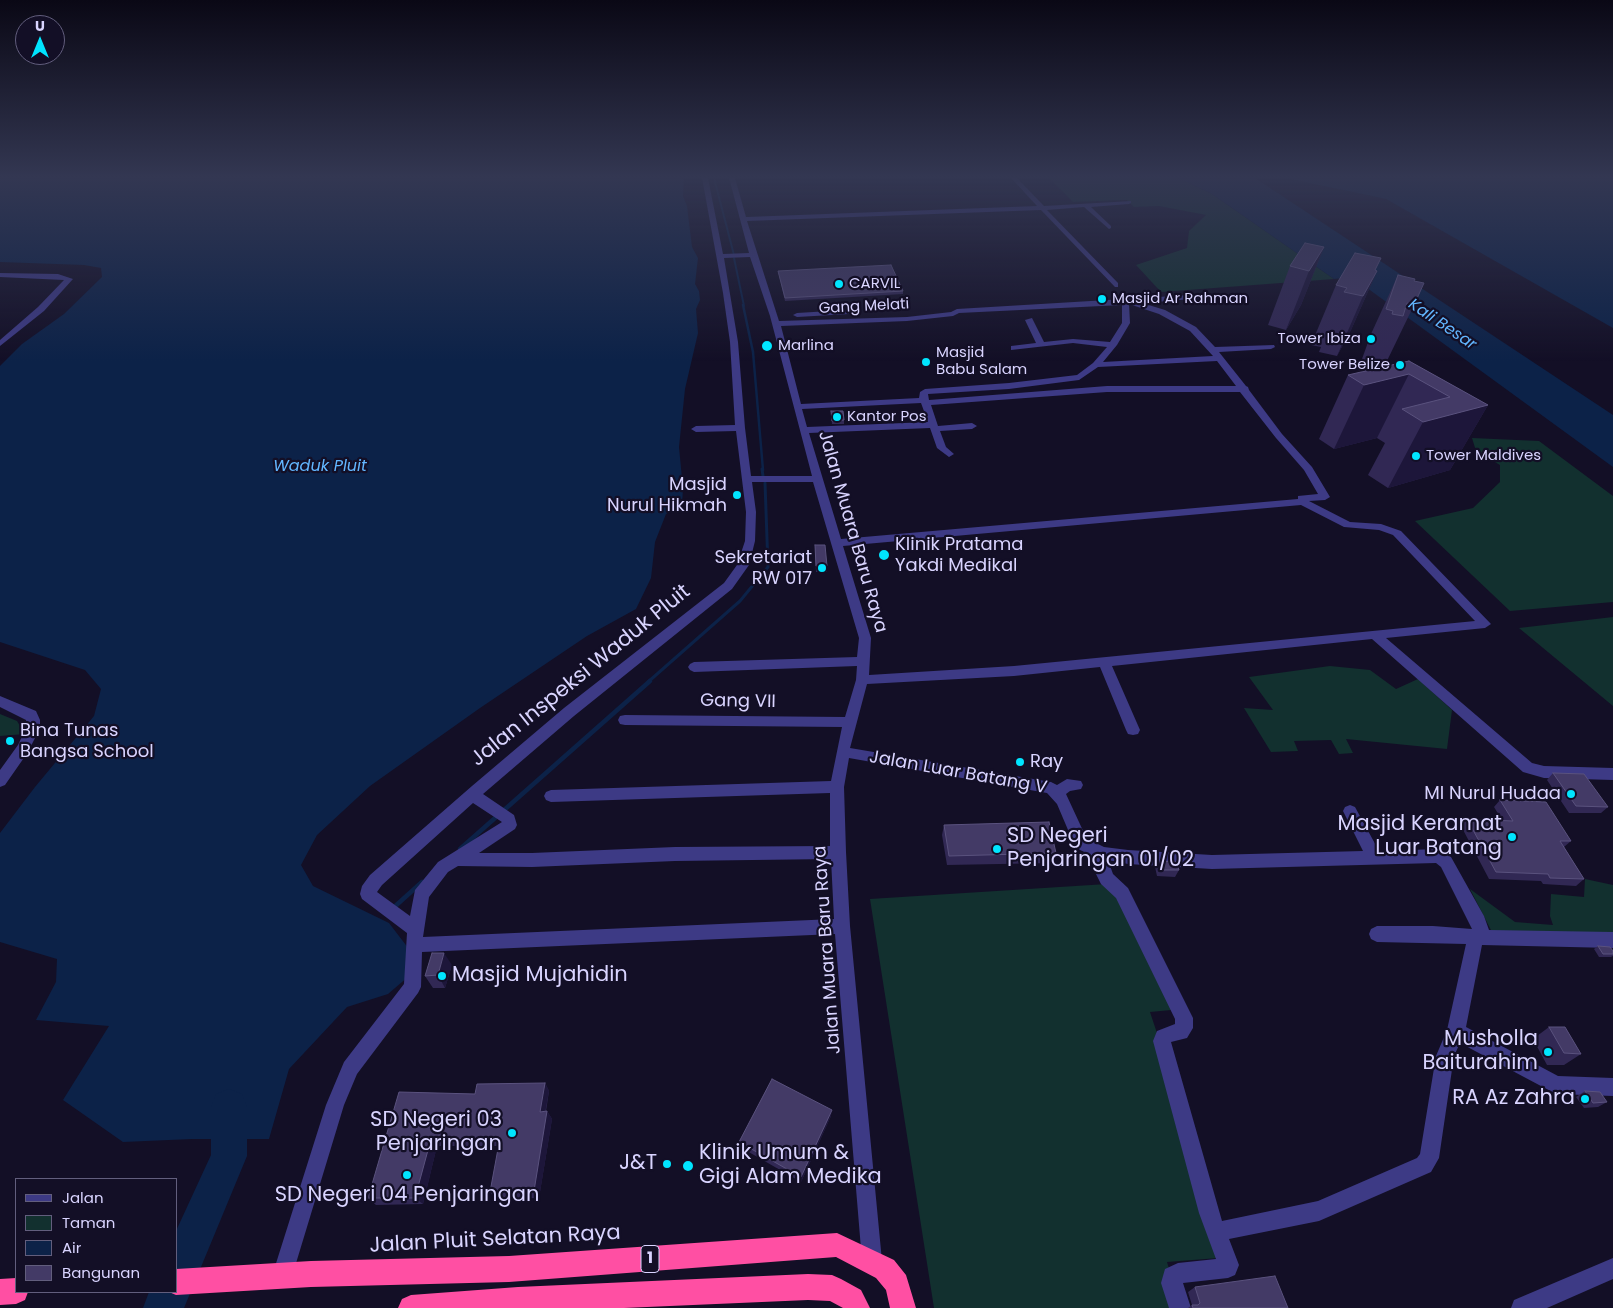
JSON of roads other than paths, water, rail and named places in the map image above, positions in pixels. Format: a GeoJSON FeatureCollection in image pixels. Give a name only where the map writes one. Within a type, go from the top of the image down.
{"type":"FeatureCollection","features":[{"type":"Feature","properties":{"kind":"highway","name":"Jalan Pluit Selatan Raya"},"geometry":{"type":"LineString","coordinates":[[178,1282],[283,1276],[509,1269],[837,1245],[872,1261]]}},
{"type":"Feature","properties":{"kind":"highway","name":"1"},"geometry":{"type":"LineString","coordinates":[[872,1261],[885,1269],[897,1284],[903,1308]]}},
{"type":"Feature","properties":{"kind":"highway","name":"1"},"geometry":{"type":"LineString","coordinates":[[411,1308],[518,1300],[808,1287],[832,1288],[854,1304]]}},
{"type":"Feature","properties":{"kind":"highway"},"geometry":{"type":"LineString","coordinates":[[0,1292],[15,1291]]}},
{"type":"Feature","properties":{"kind":"street","name":"Jalan Inspeksi Waduk Pluit"},"geometry":{"type":"LineString","coordinates":[[283,1276],[335,1105],[350,1068],[412,987],[415,937],[421,895],[443,867],[510,825],[509,820],[488,807],[477,798],[475,793],[568,712],[728,586],[743,565],[750,541],[751,512],[740,428],[734,342],[717,239]]}},
{"type":"Feature","properties":{"kind":"street","name":"Jalan Muara Baru Raya"},"geometry":{"type":"LineString","coordinates":[[750,239],[775,320],[803,430],[865,638],[862,680],[850,722],[837,787],[842,926],[872,1261]]}},
{"type":"Feature","properties":{"kind":"street"},"geometry":{"type":"LineString","coordinates":[[1072,239],[1115,285]]}},
{"type":"Feature","properties":{"kind":"street"},"geometry":{"type":"LineString","coordinates":[[720,256],[754,255]]}},
{"type":"Feature","properties":{"kind":"street"},"geometry":{"type":"LineString","coordinates":[[0,275],[58,276],[69,279],[41,309],[0,344]]}},
{"type":"Feature","properties":{"kind":"street","name":"Gang Melati"},"geometry":{"type":"LineString","coordinates":[[775,320],[907,319],[953,314],[957,311],[1205,296]]}},
{"type":"Feature","properties":{"kind":"street"},"geometry":{"type":"LineString","coordinates":[[949,454],[942,448],[923,394],[930,390],[1009,386],[1079,377],[1096,365],[1113,345],[1126,323],[1127,302],[1162,312],[1193,329],[1216,354],[1308,469],[1325,497],[1294,498],[1283,504]]}},
{"type":"Feature","properties":{"kind":"street"},"geometry":{"type":"LineString","coordinates":[[775,320],[846,312]]}},
{"type":"Feature","properties":{"kind":"street"},"geometry":{"type":"LineString","coordinates":[[1028,320],[1042,344]]}},
{"type":"Feature","properties":{"kind":"street"},"geometry":{"type":"LineString","coordinates":[[1014,348],[1078,341],[1113,345]]}},
{"type":"Feature","properties":{"kind":"street"},"geometry":{"type":"LineString","coordinates":[[1096,365],[1271,347]]}},
{"type":"Feature","properties":{"kind":"street"},"geometry":{"type":"LineString","coordinates":[[798,407],[925,401],[1079,390],[1245,390]]}},
{"type":"Feature","properties":{"kind":"street"},"geometry":{"type":"LineString","coordinates":[[803,430],[972,426]]}},
{"type":"Feature","properties":{"kind":"street"},"geometry":{"type":"LineString","coordinates":[[696,429],[740,428]]}},
{"type":"Feature","properties":{"kind":"street"},"geometry":{"type":"LineString","coordinates":[[747,479],[819,479]]}},
{"type":"Feature","properties":{"kind":"street"},"geometry":{"type":"LineString","coordinates":[[836,543],[1303,502],[1348,524],[1381,527],[1397,533],[1485,624],[1014,671],[862,680]]}},
{"type":"Feature","properties":{"kind":"street"},"geometry":{"type":"LineString","coordinates":[[1376,636],[1528,768],[1544,772],[1613,774]]}},
{"type":"Feature","properties":{"kind":"street"},"geometry":{"type":"LineString","coordinates":[[694,667],[864,661]]}},
{"type":"Feature","properties":{"kind":"street"},"geometry":{"type":"LineString","coordinates":[[1104,662],[1133,730]]}},
{"type":"Feature","properties":{"kind":"street"},"geometry":{"type":"LineString","coordinates":[[0,701],[31,715],[34,720],[34,728],[23,748],[0,781]]}},
{"type":"Feature","properties":{"kind":"street","name":"Gang VII"},"geometry":{"type":"LineString","coordinates":[[625,720],[850,722]]}},
{"type":"Feature","properties":{"kind":"street","name":"Jalan Luar Batang V"},"geometry":{"type":"LineString","coordinates":[[843,752],[1051,788],[1063,801],[1079,839],[1085,845],[1098,852],[1128,857],[1212,862],[1434,855],[1443,858],[1478,921],[1479,937]]}},
{"type":"Feature","properties":{"kind":"street"},"geometry":{"type":"LineString","coordinates":[[1057,793],[1067,786],[1076,785]]}},
{"type":"Feature","properties":{"kind":"street"},"geometry":{"type":"LineString","coordinates":[[551,796],[837,787]]}},
{"type":"Feature","properties":{"kind":"street"},"geometry":{"type":"LineString","coordinates":[[475,793],[370,886],[368,894],[398,918],[415,937],[842,926]]}},
{"type":"Feature","properties":{"kind":"street"},"geometry":{"type":"LineString","coordinates":[[1350,811],[1374,857]]}},
{"type":"Feature","properties":{"kind":"street"},"geometry":{"type":"LineString","coordinates":[[458,859],[532,860],[675,854],[838,852]]}},
{"type":"Feature","properties":{"kind":"street"},"geometry":{"type":"LineString","coordinates":[[1098,852],[1106,879],[1122,893],[1184,1018],[1184,1028],[1181,1032],[1168,1034],[1163,1037],[1162,1041],[1209,1214],[1229,1265],[1228,1268],[1178,1273],[1172,1276],[1172,1283],[1180,1308]]}},
{"type":"Feature","properties":{"kind":"street"},"geometry":{"type":"LineString","coordinates":[[1378,934],[1613,940]]}},
{"type":"Feature","properties":{"kind":"street"},"geometry":{"type":"LineString","coordinates":[[1216,1232],[1319,1211],[1424,1165],[1430,1158],[1445,1056],[1456,1030],[1479,937]]}},
{"type":"Feature","properties":{"kind":"street"},"geometry":{"type":"LineString","coordinates":[[1456,1030],[1556,1085],[1613,1087]]}},
{"type":"Feature","properties":{"kind":"street"},"geometry":{"type":"LineString","coordinates":[[1522,1308],[1613,1268]]}},
{"type":"Feature","properties":{"kind":"water","name":"Waduk Pluit"},"geometry":{"type":"Polygon","coordinates":[[[0,239],[691,239],[692,247],[698,258],[695,284],[699,291],[700,300],[696,309],[698,333],[685,389],[679,447],[683,489],[682,504],[666,514],[655,542],[651,578],[636,609],[587,636],[480,708],[370,786],[317,835],[301,865],[313,886],[389,923],[412,953],[409,976],[388,994],[347,1007],[289,1069],[269,1139],[192,1139],[123,1142],[63,1100],[109,1026],[36,1020],[56,982],[57,959],[0,942],[0,833],[35,787],[94,716],[101,689],[85,670],[0,642],[0,366],[22,344],[64,314],[102,277],[101,268],[84,265],[0,262],[0,239]]]}},
{"type":"Feature","properties":{"kind":"water","name":"Kali Besar"},"geometry":{"type":"Polygon","coordinates":[[[1277,239],[1347,239],[1613,415],[1613,467],[1352,277],[1334,279],[1277,239]]]}},
{"type":"Feature","properties":{"kind":"water"},"geometry":{"type":"Polygon","coordinates":[[[1456,239],[1613,239],[1613,328],[1456,239]]]}},
{"type":"Feature","properties":{"kind":"waterway"},"geometry":{"type":"LineString","coordinates":[[730,239],[734,255]]}},
{"type":"Feature","properties":{"kind":"waterway"},"geometry":{"type":"LineString","coordinates":[[734,258],[744,306]]}},
{"type":"Feature","properties":{"kind":"waterway"},"geometry":{"type":"LineString","coordinates":[[743,305],[753,352],[763,470]]}},
{"type":"Feature","properties":{"kind":"waterway"},"geometry":{"type":"LineString","coordinates":[[762,469],[763,476]]}},
{"type":"Feature","properties":{"kind":"waterway"},"geometry":{"type":"LineString","coordinates":[[648,682],[740,601],[768,567],[765,483]]}},
{"type":"Feature","properties":{"kind":"waterway"},"geometry":{"type":"LineString","coordinates":[[460,849],[650,681]]}},
{"type":"Feature","properties":{"kind":"waterway"},"geometry":{"type":"LineString","coordinates":[[392,909],[422,882]]}},
{"type":"Feature","properties":{"kind":"waterway"},"geometry":{"type":"LineString","coordinates":[[178,1272],[229,1156],[229,1107]]}},
{"type":"Feature","properties":{"kind":"waterway"},"geometry":{"type":"LineString","coordinates":[[163,1308],[170,1293]]}},
{"type":"Feature","properties":{"kind":"place","name":"CARVIL"},"geometry":{"type":"Point","coordinates":[839,284]}},
{"type":"Feature","properties":{"kind":"place","name":"Masjid Ar Rahman"},"geometry":{"type":"Point","coordinates":[1102,299]}},
{"type":"Feature","properties":{"kind":"place","name":"Tower Ibiza"},"geometry":{"type":"Point","coordinates":[1371,339]}},
{"type":"Feature","properties":{"kind":"place","name":"Marlina"},"geometry":{"type":"Point","coordinates":[767,346]}},
{"type":"Feature","properties":{"kind":"place","name":"Masjid Babu Salam"},"geometry":{"type":"Point","coordinates":[926,362]}},
{"type":"Feature","properties":{"kind":"place","name":"Tower Belize"},"geometry":{"type":"Point","coordinates":[1400,365]}},
{"type":"Feature","properties":{"kind":"place","name":"Kantor Pos"},"geometry":{"type":"Point","coordinates":[837,417]}},
{"type":"Feature","properties":{"kind":"place","name":"Tower Maldives"},"geometry":{"type":"Point","coordinates":[1416,456]}},
{"type":"Feature","properties":{"kind":"place","name":"Masjid Nurul Hikmah"},"geometry":{"type":"Point","coordinates":[737,495]}},
{"type":"Feature","properties":{"kind":"place","name":"Klinik Pratama Yakdi Medikal"},"geometry":{"type":"Point","coordinates":[884,555]}},
{"type":"Feature","properties":{"kind":"place","name":"Sekretariat RW 017"},"geometry":{"type":"Point","coordinates":[822,568]}},
{"type":"Feature","properties":{"kind":"place","name":"Bina Tunas Bangsa School"},"geometry":{"type":"Point","coordinates":[10,741]}},
{"type":"Feature","properties":{"kind":"place","name":"Ray"},"geometry":{"type":"Point","coordinates":[1020,762]}},
{"type":"Feature","properties":{"kind":"place","name":"MI Nurul Hudaa"},"geometry":{"type":"Point","coordinates":[1571,794]}},
{"type":"Feature","properties":{"kind":"place","name":"Masjid Keramat Luar Batang"},"geometry":{"type":"Point","coordinates":[1512,837]}},
{"type":"Feature","properties":{"kind":"place","name":"SD Negeri Penjaringan 01/02"},"geometry":{"type":"Point","coordinates":[997,849]}},
{"type":"Feature","properties":{"kind":"place","name":"Masjid Mujahidin"},"geometry":{"type":"Point","coordinates":[442,976]}},
{"type":"Feature","properties":{"kind":"place","name":"Musholla Baiturahim"},"geometry":{"type":"Point","coordinates":[1548,1052]}},
{"type":"Feature","properties":{"kind":"place","name":"RA Az Zahra"},"geometry":{"type":"Point","coordinates":[1585,1099]}},
{"type":"Feature","properties":{"kind":"place","name":"SD Negeri 03 Penjaringan"},"geometry":{"type":"Point","coordinates":[512,1133]}},
{"type":"Feature","properties":{"kind":"place","name":"J&T"},"geometry":{"type":"Point","coordinates":[667,1164]}},
{"type":"Feature","properties":{"kind":"place","name":"Klinik Umum & Gigi Alam Medika"},"geometry":{"type":"Point","coordinates":[688,1166]}},
{"type":"Feature","properties":{"kind":"place","name":"SD Negeri 04 Penjaringan"},"geometry":{"type":"Point","coordinates":[407,1175]}}]}
